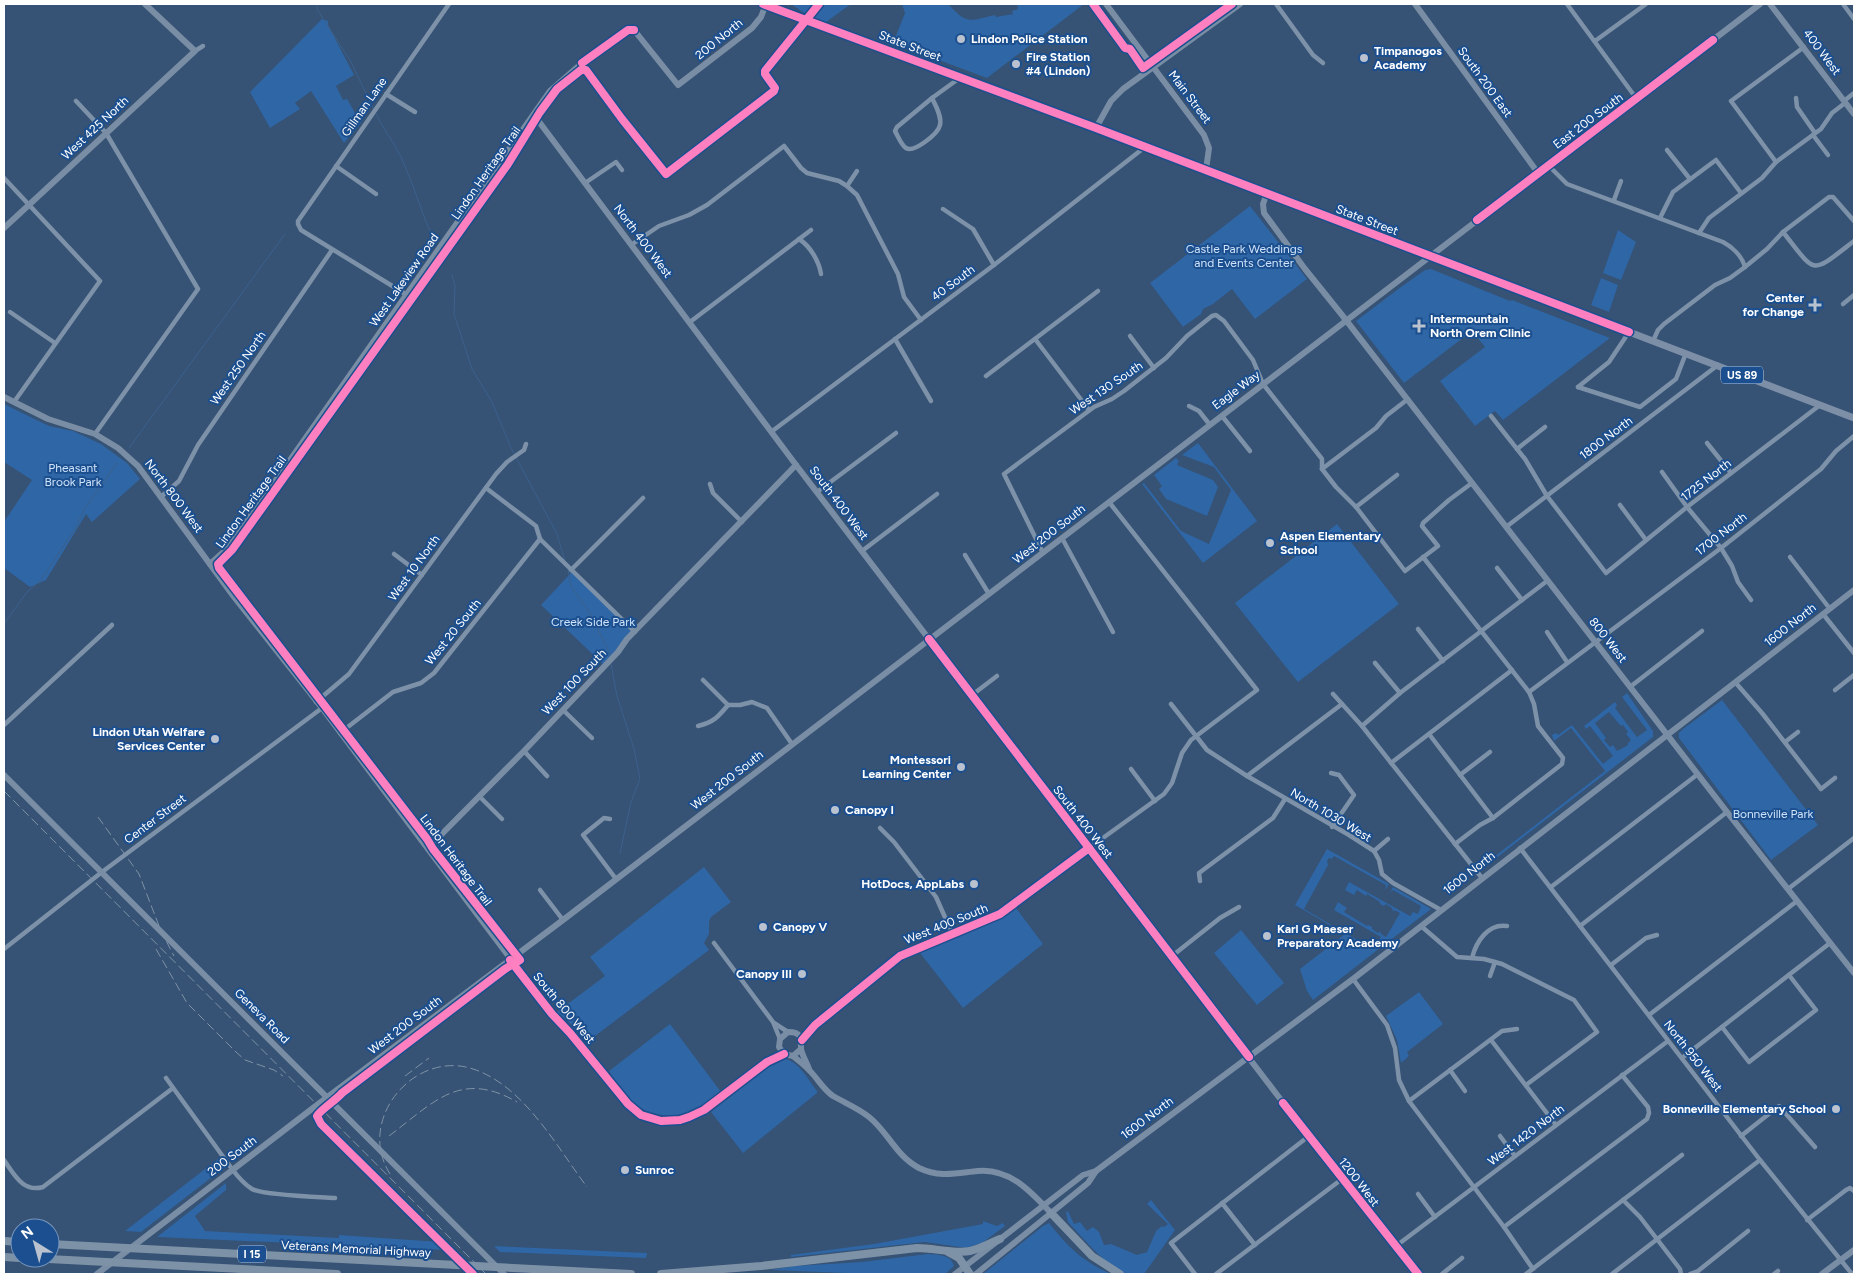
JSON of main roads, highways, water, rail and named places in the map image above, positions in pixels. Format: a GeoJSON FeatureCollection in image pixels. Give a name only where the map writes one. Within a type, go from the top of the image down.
{"type":"FeatureCollection","features":[{"type":"Feature","properties":{"kind":"highway"},"geometry":{"type":"LineString","coordinates":[[1050,1213],[1092,1256],[1120,1274]]}},
{"type":"Feature","properties":{"kind":"highway"},"geometry":{"type":"LineString","coordinates":[[661,1274],[761,1266],[917,1248],[972,1251],[1000,1239]]}},
{"type":"Feature","properties":{"kind":"highway","name":"Veterans Memorial Highway"},"geometry":{"type":"LineString","coordinates":[[60,1245],[632,1274]]}},
{"type":"Feature","properties":{"kind":"highway"},"geometry":{"type":"LineString","coordinates":[[939,1249],[960,1258],[970,1274]]}},
{"type":"Feature","properties":{"kind":"highway","name":"I 15"},"geometry":{"type":"LineString","coordinates":[[60,1260],[337,1274]]}},
{"type":"Feature","properties":{"kind":"main road","name":"State Street"},"geometry":{"type":"LineString","coordinates":[[765,4],[1267,193],[1854,418]]}},
{"type":"Feature","properties":{"kind":"waterway"},"geometry":{"type":"LineString","coordinates":[[317,4],[317,9],[351,62],[374,110]]}},
{"type":"Feature","properties":{"kind":"waterway"},"geometry":{"type":"LineString","coordinates":[[376,114],[401,157],[435,243]]}},
{"type":"Feature","properties":{"kind":"waterway"},"geometry":{"type":"LineString","coordinates":[[129,448],[285,234]]}},
{"type":"Feature","properties":{"kind":"waterway"},"geometry":{"type":"LineString","coordinates":[[452,275],[455,286],[454,314],[472,369],[492,402],[511,448],[557,534],[565,561]]}},
{"type":"Feature","properties":{"kind":"waterway"},"geometry":{"type":"LineString","coordinates":[[4,624],[27,592],[41,580],[75,529],[85,508],[117,463]]}},
{"type":"Feature","properties":{"kind":"waterway"},"geometry":{"type":"LineString","coordinates":[[568,570],[571,586],[591,615],[610,658]]}},
{"type":"Feature","properties":{"kind":"waterway"},"geometry":{"type":"LineString","coordinates":[[611,664],[617,696],[634,749],[640,779],[631,802],[620,853]]}},
{"type":"Feature","properties":{"kind":"railway"},"geometry":{"type":"LineString","coordinates":[[4,791],[486,1274]]}},
{"type":"Feature","properties":{"kind":"railway"},"geometry":{"type":"LineString","coordinates":[[98,817],[139,874],[161,931],[174,956]]}},
{"type":"Feature","properties":{"kind":"railway"},"geometry":{"type":"LineString","coordinates":[[156,949],[187,1003],[245,1060],[274,1070],[283,1076]]}},
{"type":"Feature","properties":{"kind":"railway"},"geometry":{"type":"LineString","coordinates":[[405,1076],[429,1058]]}},
{"type":"Feature","properties":{"kind":"railway"},"geometry":{"type":"LineString","coordinates":[[390,1174],[381,1153],[380,1131],[386,1111],[397,1093],[413,1078],[432,1069],[454,1066],[476,1070],[510,1090],[539,1120],[587,1187]]}},
{"type":"Feature","properties":{"kind":"railway"},"geometry":{"type":"LineString","coordinates":[[389,1136],[434,1102],[448,1094],[463,1090],[479,1089],[497,1093],[517,1102]]}},
{"type":"Feature","properties":{"kind":"place","name":"Lindon Police Station"},"geometry":{"type":"Point","coordinates":[961,39]}},
{"type":"Feature","properties":{"kind":"place","name":"Timpanogos Academy"},"geometry":{"type":"Point","coordinates":[1364,58]}},
{"type":"Feature","properties":{"kind":"place","name":"Fire Station #4 (Lindon)"},"geometry":{"type":"Point","coordinates":[1016,64]}},
{"type":"Feature","properties":{"kind":"place","name":"Center for Change"},"geometry":{"type":"Point","coordinates":[1815,305]}},
{"type":"Feature","properties":{"kind":"place","name":"Intermountain North Orem Clinic"},"geometry":{"type":"Point","coordinates":[1419,326]}},
{"type":"Feature","properties":{"kind":"place","name":"Aspen Elementary School"},"geometry":{"type":"Point","coordinates":[1270,543]}},
{"type":"Feature","properties":{"kind":"place","name":"Lindon Utah Welfare Services Center"},"geometry":{"type":"Point","coordinates":[215,739]}},
{"type":"Feature","properties":{"kind":"place","name":"Montessori Learning Center"},"geometry":{"type":"Point","coordinates":[961,767]}},
{"type":"Feature","properties":{"kind":"place","name":"Canopy I"},"geometry":{"type":"Point","coordinates":[835,810]}},
{"type":"Feature","properties":{"kind":"place","name":"HotDocs, AppLabs"},"geometry":{"type":"Point","coordinates":[974,884]}},
{"type":"Feature","properties":{"kind":"place","name":"Canopy V"},"geometry":{"type":"Point","coordinates":[763,927]}},
{"type":"Feature","properties":{"kind":"place","name":"Karl G Maeser Preparatory Academy"},"geometry":{"type":"Point","coordinates":[1267,936]}},
{"type":"Feature","properties":{"kind":"place","name":"Canopy III"},"geometry":{"type":"Point","coordinates":[802,974]}},
{"type":"Feature","properties":{"kind":"place","name":"Bonneville Elementary School"},"geometry":{"type":"Point","coordinates":[1836,1109]}},
{"type":"Feature","properties":{"kind":"place","name":"Sunroc"},"geometry":{"type":"Point","coordinates":[625,1170]}},
{"type":"Feature","properties":{"kind":"park label","name":"Castle Park Weddings and Events Center"},"geometry":{"type":"Point","coordinates":[1244,256]}},
{"type":"Feature","properties":{"kind":"park label","name":"Pheasant Brook Park"},"geometry":{"type":"Point","coordinates":[73,475]}},
{"type":"Feature","properties":{"kind":"park label","name":"Creek Side Park"},"geometry":{"type":"Point","coordinates":[593,622]}},
{"type":"Feature","properties":{"kind":"park label","name":"Bonneville Park"},"geometry":{"type":"Point","coordinates":[1773,814]}}]}
